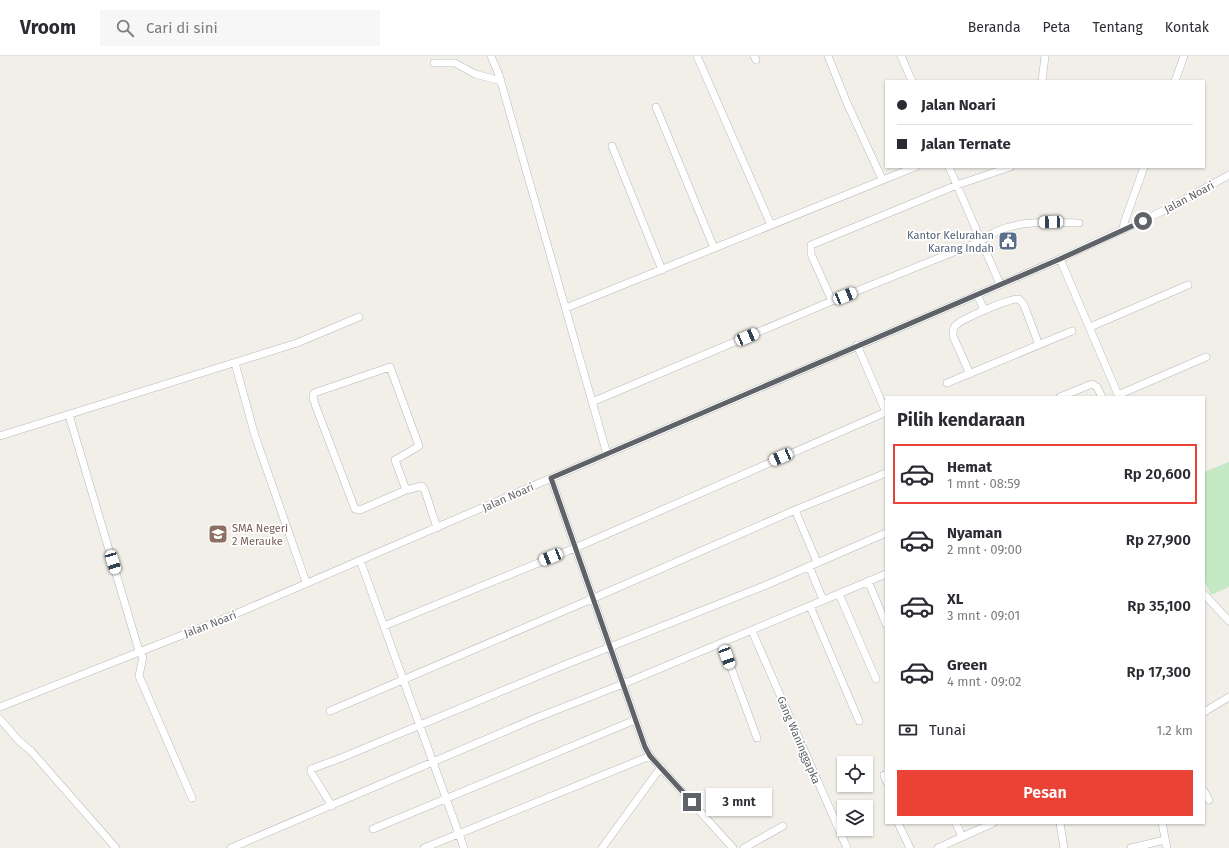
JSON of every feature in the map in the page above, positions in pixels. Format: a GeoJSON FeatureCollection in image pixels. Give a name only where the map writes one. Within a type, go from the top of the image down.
{"type":"FeatureCollection","features":[{"type":"Feature","properties":{"kind":"street"},"geometry":{"type":"LineString","coordinates":[[491,56],[501,80],[607,454]]}},
{"type":"Feature","properties":{"kind":"street"},"geometry":{"type":"LineString","coordinates":[[697,56],[771,225]]}},
{"type":"Feature","properties":{"kind":"street"},"geometry":{"type":"LineString","coordinates":[[828,56],[847,103],[882,179]]}},
{"type":"Feature","properties":{"kind":"street"},"geometry":{"type":"LineString","coordinates":[[901,56],[912,80]]}},
{"type":"Feature","properties":{"kind":"street"},"geometry":{"type":"LineString","coordinates":[[1042,80],[1045,56]]}},
{"type":"Feature","properties":{"kind":"street"},"geometry":{"type":"LineString","coordinates":[[1175,80],[1184,56]]}},
{"type":"Feature","properties":{"kind":"street"},"geometry":{"type":"LineString","coordinates":[[434,63],[455,63],[475,74],[501,80]]}},
{"type":"Feature","properties":{"kind":"street"},"geometry":{"type":"LineString","coordinates":[[656,107],[714,248]]}},
{"type":"Feature","properties":{"kind":"street"},"geometry":{"type":"LineString","coordinates":[[612,146],[662,270]]}},
{"type":"Feature","properties":{"kind":"street"},"geometry":{"type":"LineString","coordinates":[[566,308],[910,168]]}},
{"type":"Feature","properties":{"kind":"street"},"geometry":{"type":"LineString","coordinates":[[949,168],[1000,284]]}},
{"type":"Feature","properties":{"kind":"street"},"geometry":{"type":"LineString","coordinates":[[832,301],[811,254],[811,245],[957,186],[1007,168]]}},
{"type":"Feature","properties":{"kind":"street"},"geometry":{"type":"LineString","coordinates":[[1123,230],[1144,168]]}},
{"type":"Feature","properties":{"kind":"street","name":"Jalan Noari"},"geometry":{"type":"LineString","coordinates":[[0,707],[233,615],[306,582],[437,528],[857,345],[1060,259],[1194,196],[1229,175]]}},
{"type":"Feature","properties":{"kind":"street"},"geometry":{"type":"LineString","coordinates":[[592,402],[832,301],[981,241],[995,232],[1029,223],[1079,223]]}},
{"type":"Feature","properties":{"kind":"street"},"geometry":{"type":"LineString","coordinates":[[1060,259],[1119,396],[1206,357]]}},
{"type":"Feature","properties":{"kind":"street"},"geometry":{"type":"LineString","coordinates":[[1090,327],[1188,285]]}},
{"type":"Feature","properties":{"kind":"street"},"geometry":{"type":"LineString","coordinates":[[977,294],[984,310]]}},
{"type":"Feature","properties":{"kind":"street"},"geometry":{"type":"LineString","coordinates":[[970,374],[953,336],[953,330],[956,325],[984,310],[1014,300],[1019,300],[1024,305],[1039,345]]}},
{"type":"Feature","properties":{"kind":"street"},"geometry":{"type":"LineString","coordinates":[[0,436],[297,343],[306,338],[330,331],[359,317]]}},
{"type":"Feature","properties":{"kind":"street"},"geometry":{"type":"LineString","coordinates":[[947,383],[1072,331]]}},
{"type":"Feature","properties":{"kind":"street"},"geometry":{"type":"LineString","coordinates":[[857,345],[885,410]]}},
{"type":"Feature","properties":{"kind":"street"},"geometry":{"type":"LineString","coordinates":[[235,363],[255,436],[306,582]]}},
{"type":"Feature","properties":{"kind":"street"},"geometry":{"type":"LineString","coordinates":[[406,490],[395,460],[419,446],[392,369],[390,367],[384,367],[314,393],[313,398],[316,407],[355,509],[360,510],[406,490],[420,486],[423,487],[437,528]]}},
{"type":"Feature","properties":{"kind":"street"},"geometry":{"type":"LineString","coordinates":[[1062,396],[1092,384],[1097,387],[1102,396]]}},
{"type":"Feature","properties":{"kind":"street"},"geometry":{"type":"LineString","coordinates":[[384,626],[575,548],[885,412]]}},
{"type":"Feature","properties":{"kind":"street"},"geometry":{"type":"LineString","coordinates":[[69,415],[143,661],[139,669],[139,676],[192,798]]}},
{"type":"Feature","properties":{"kind":"street"},"geometry":{"type":"LineString","coordinates":[[330,711],[795,510],[885,473]]}},
{"type":"Feature","properties":{"kind":"street"},"geometry":{"type":"LineString","coordinates":[[551,478],[594,598],[635,720],[650,756],[733,848]]}},
{"type":"Feature","properties":{"kind":"street"},"geometry":{"type":"LineString","coordinates":[[795,510],[817,562]]}},
{"type":"Feature","properties":{"kind":"street"},"geometry":{"type":"LineString","coordinates":[[332,806],[315,781],[311,769],[341,758],[610,646],[716,606],[885,533]]}},
{"type":"Feature","properties":{"kind":"street"},"geometry":{"type":"LineString","coordinates":[[360,560],[464,848]]}},
{"type":"Feature","properties":{"kind":"street"},"geometry":{"type":"LineString","coordinates":[[809,566],[823,600]]}},
{"type":"Feature","properties":{"kind":"street"},"geometry":{"type":"LineString","coordinates":[[231,848],[274,828],[332,806],[536,718],[752,631],[885,574]]}},
{"type":"Feature","properties":{"kind":"street"},"geometry":{"type":"LineString","coordinates":[[868,581],[885,622]]}},
{"type":"Feature","properties":{"kind":"street"},"geometry":{"type":"LineString","coordinates":[[838,594],[876,679]]}},
{"type":"Feature","properties":{"kind":"street"},"geometry":{"type":"LineString","coordinates":[[1205,595],[1229,621]]}},
{"type":"Feature","properties":{"kind":"street"},"geometry":{"type":"LineString","coordinates":[[810,606],[859,721]]}},
{"type":"Feature","properties":{"kind":"street","name":"Gang Waninggapka"},"geometry":{"type":"LineString","coordinates":[[752,631],[847,848]]}},
{"type":"Feature","properties":{"kind":"street"},"geometry":{"type":"LineString","coordinates":[[722,643],[757,738]]}},
{"type":"Feature","properties":{"kind":"street"},"geometry":{"type":"LineString","coordinates":[[1205,711],[1229,697]]}},
{"type":"Feature","properties":{"kind":"street"},"geometry":{"type":"LineString","coordinates":[[0,719],[19,741],[31,751],[116,848]]}},
{"type":"Feature","properties":{"kind":"street"},"geometry":{"type":"LineString","coordinates":[[373,829],[446,797],[635,720]]}},
{"type":"Feature","properties":{"kind":"street"},"geometry":{"type":"LineString","coordinates":[[424,848],[650,756]]}},
{"type":"Feature","properties":{"kind":"street"},"geometry":{"type":"LineString","coordinates":[[602,848],[661,767]]}},
{"type":"Feature","properties":{"kind":"street"},"geometry":{"type":"LineString","coordinates":[[1205,793],[1209,800]]}},
{"type":"Feature","properties":{"kind":"street"},"geometry":{"type":"LineString","coordinates":[[898,824],[910,848]]}},
{"type":"Feature","properties":{"kind":"street"},"geometry":{"type":"LineString","coordinates":[[956,824],[962,837]]}},
{"type":"Feature","properties":{"kind":"street"},"geometry":{"type":"LineString","coordinates":[[938,848],[946,846],[991,824]]}},
{"type":"Feature","properties":{"kind":"street"},"geometry":{"type":"LineString","coordinates":[[1060,824],[1064,848]]}},
{"type":"Feature","properties":{"kind":"street"},"geometry":{"type":"LineString","coordinates":[[1131,848],[1166,844],[1162,824]]}},
{"type":"Feature","properties":{"kind":"street"},"geometry":{"type":"LineString","coordinates":[[744,848],[782,826]]}},
{"type":"Feature","properties":{"kind":"green space"},"geometry":{"type":"Polygon","coordinates":[[[1229,462],[1229,587],[1211,595],[1205,582],[1205,472],[1229,462]]]}},
{"type":"Feature","properties":{"kind":"place","name":"Kantor Kelurahan Karang Indah"},"geometry":{"type":"Point","coordinates":[1008,241]}},
{"type":"Feature","properties":{"kind":"place","name":"SMA Negeri 2 Merauke"},"geometry":{"type":"Point","coordinates":[218,534]}},
{"type":"Feature","properties":{"kind":"route"},"geometry":{"type":"LineString","coordinates":[[692,802],[650,756],[645,747],[551,478],[771,382],[1060,259],[1143,221]]}}]}
